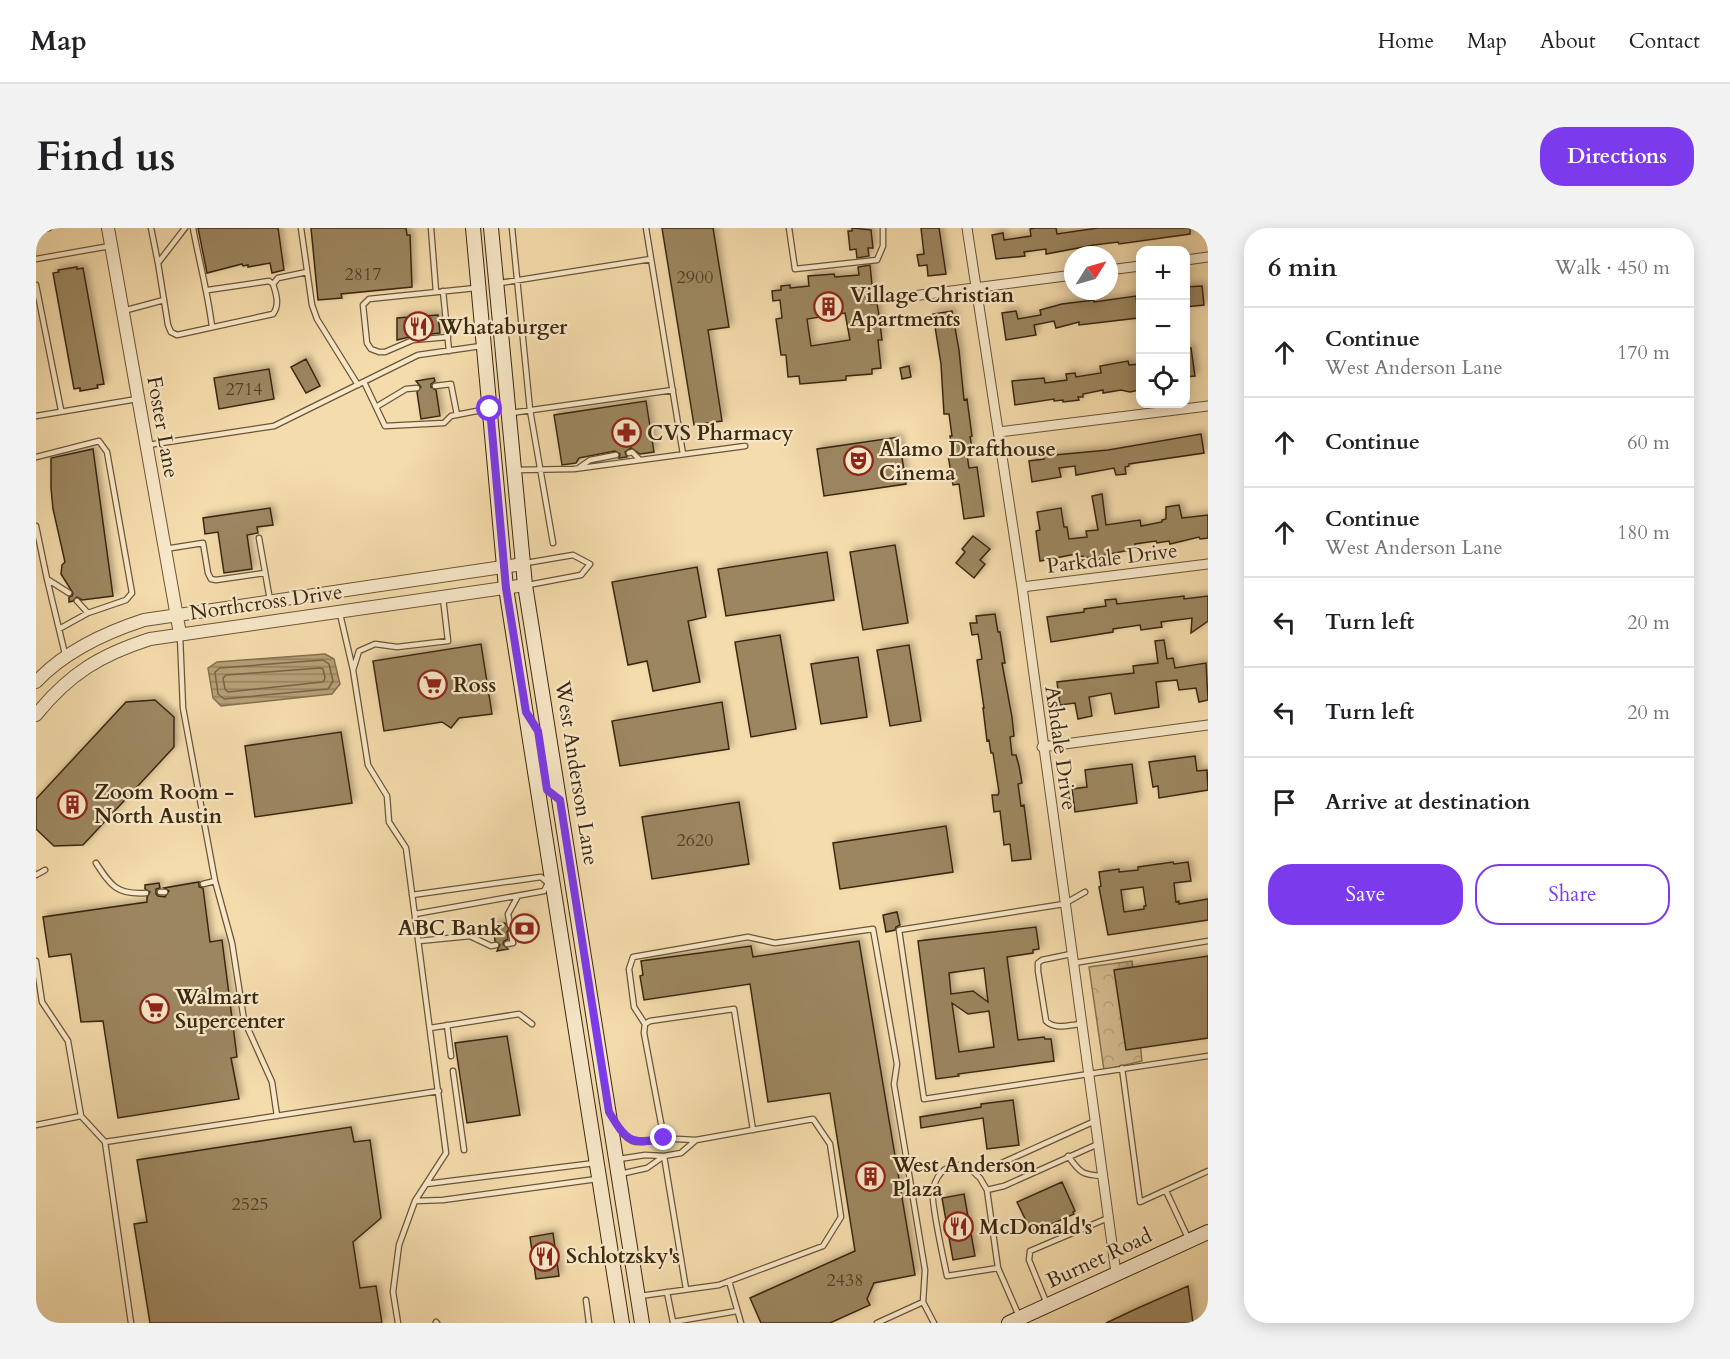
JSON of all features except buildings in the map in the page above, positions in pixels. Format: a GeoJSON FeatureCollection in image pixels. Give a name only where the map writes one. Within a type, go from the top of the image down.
{"type":"FeatureCollection","features":[{"type":"Feature","properties":{"kind":"main road","name":"West Anderson Lane"},"geometry":{"type":"LineString","coordinates":[[472,228],[506,588],[622,1323]]}},
{"type":"Feature","properties":{"kind":"main road","name":"West Anderson Lane"},"geometry":{"type":"LineString","coordinates":[[491,228],[525,585],[642,1323]]}},
{"type":"Feature","properties":{"kind":"main road"},"geometry":{"type":"LineString","coordinates":[[478,288],[496,284]]}},
{"type":"Feature","properties":{"kind":"main road"},"geometry":{"type":"LineString","coordinates":[[526,712],[538,731],[547,790],[560,800]]}},
{"type":"Feature","properties":{"kind":"main road"},"geometry":{"type":"LineString","coordinates":[[551,882],[572,878]]}},
{"type":"Feature","properties":{"kind":"main road"},"geometry":{"type":"LineString","coordinates":[[597,1162],[616,1160]]}},
{"type":"Feature","properties":{"kind":"main road"},"geometry":{"type":"LineString","coordinates":[[600,1178],[618,1175]]}},
{"type":"Feature","properties":{"kind":"main road","name":"Burnet Road"},"geometry":{"type":"LineString","coordinates":[[1023,1319],[1047,1305],[1208,1232]]}},
{"type":"Feature","properties":{"kind":"street","name":"Foster Lane"},"geometry":{"type":"LineString","coordinates":[[108,228],[180,633]]}},
{"type":"Feature","properties":{"kind":"street","name":"Ashdale Drive"},"geometry":{"type":"LineString","coordinates":[[968,228],[1022,587],[1042,747],[1116,1273]]}},
{"type":"Feature","properties":{"kind":"street"},"geometry":{"type":"LineString","coordinates":[[1190,259],[1208,257]]}},
{"type":"Feature","properties":{"kind":"street"},"geometry":{"type":"LineString","coordinates":[[1118,269],[1136,267]]}},
{"type":"Feature","properties":{"kind":"street"},"geometry":{"type":"LineString","coordinates":[[905,297],[1064,276]]}},
{"type":"Feature","properties":{"kind":"street"},"geometry":{"type":"LineString","coordinates":[[999,432],[1208,406]]}},
{"type":"Feature","properties":{"kind":"street","name":"Northcross Drive"},"geometry":{"type":"LineString","coordinates":[[37,678],[86,644],[144,620],[523,564]]}},
{"type":"Feature","properties":{"kind":"street","name":"Parkdale Drive"},"geometry":{"type":"LineString","coordinates":[[1022,587],[1208,564]]}},
{"type":"Feature","properties":{"kind":"street","name":"Northcross Drive"},"geometry":{"type":"LineString","coordinates":[[36,715],[70,678],[95,661],[150,639],[525,585]]}},
{"type":"Feature","properties":{"kind":"street"},"geometry":{"type":"LineString","coordinates":[[334,592],[340,612]]}},
{"type":"Feature","properties":{"kind":"street"},"geometry":{"type":"LineString","coordinates":[[1042,747],[1208,725]]}},
{"type":"Feature","properties":{"kind":"lane"},"geometry":{"type":"LineString","coordinates":[[36,230],[49,228]]}},
{"type":"Feature","properties":{"kind":"lane"},"geometry":{"type":"LineString","coordinates":[[151,228],[171,332],[177,335],[273,314],[276,310],[277,296],[273,284],[269,281],[208,290]]}},
{"type":"Feature","properties":{"kind":"lane"},"geometry":{"type":"LineString","coordinates":[[158,263],[185,228]]}},
{"type":"Feature","properties":{"kind":"lane"},"geometry":{"type":"LineString","coordinates":[[193,228],[201,273],[208,290],[212,327]]}},
{"type":"Feature","properties":{"kind":"lane"},"geometry":{"type":"LineString","coordinates":[[301,228],[312,305],[317,319],[357,385]]}},
{"type":"Feature","properties":{"kind":"lane"},"geometry":{"type":"LineString","coordinates":[[431,228],[449,351]]}},
{"type":"Feature","properties":{"kind":"lane"},"geometry":{"type":"LineString","coordinates":[[512,228],[530,410],[553,543]]}},
{"type":"Feature","properties":{"kind":"lane"},"geometry":{"type":"LineString","coordinates":[[646,228],[683,454]]}},
{"type":"Feature","properties":{"kind":"lane"},"geometry":{"type":"LineString","coordinates":[[789,228],[795,269],[877,260],[883,246],[883,228]]}},
{"type":"Feature","properties":{"kind":"lane"},"geometry":{"type":"LineString","coordinates":[[36,259],[111,246]]}},
{"type":"Feature","properties":{"kind":"lane"},"geometry":{"type":"LineString","coordinates":[[496,284],[651,259]]}},
{"type":"Feature","properties":{"kind":"lane"},"geometry":{"type":"LineString","coordinates":[[273,284],[278,278],[308,272]]}},
{"type":"Feature","properties":{"kind":"lane"},"geometry":{"type":"LineString","coordinates":[[36,285],[61,411]]}},
{"type":"Feature","properties":{"kind":"lane"},"geometry":{"type":"LineString","coordinates":[[448,337],[413,340],[385,352],[371,349],[367,344],[363,304],[369,299],[478,288]]}},
{"type":"Feature","properties":{"kind":"lane"},"geometry":{"type":"LineString","coordinates":[[123,311],[164,300]]}},
{"type":"Feature","properties":{"kind":"lane"},"geometry":{"type":"LineString","coordinates":[[147,446],[274,426],[417,355],[484,346]]}},
{"type":"Feature","properties":{"kind":"lane"},"geometry":{"type":"LineString","coordinates":[[364,382],[385,426],[444,423],[457,414],[490,409]]}},
{"type":"Feature","properties":{"kind":"lane"},"geometry":{"type":"LineString","coordinates":[[435,386],[452,384],[457,414]]}},
{"type":"Feature","properties":{"kind":"lane"},"geometry":{"type":"LineString","coordinates":[[376,407],[406,389],[417,388]]}},
{"type":"Feature","properties":{"kind":"lane"},"geometry":{"type":"LineString","coordinates":[[508,413],[673,390]]}},
{"type":"Feature","properties":{"kind":"lane"},"geometry":{"type":"LineString","coordinates":[[36,416],[139,399]]}},
{"type":"Feature","properties":{"kind":"lane"},"geometry":{"type":"LineString","coordinates":[[36,457],[99,441],[107,452],[132,593],[126,600],[88,613],[59,628]]}},
{"type":"Feature","properties":{"kind":"lane"},"geometry":{"type":"LineString","coordinates":[[514,471],[578,468],[745,446]]}},
{"type":"Feature","properties":{"kind":"lane"},"geometry":{"type":"LineString","coordinates":[[629,453],[632,452],[640,460]]}},
{"type":"Feature","properties":{"kind":"lane"},"geometry":{"type":"LineString","coordinates":[[578,468],[590,460],[616,455]]}},
{"type":"Feature","properties":{"kind":"lane"},"geometry":{"type":"LineString","coordinates":[[36,526],[46,579],[66,657]]}},
{"type":"Feature","properties":{"kind":"lane"},"geometry":{"type":"LineString","coordinates":[[259,538],[270,601]]}},
{"type":"Feature","properties":{"kind":"lane"},"geometry":{"type":"LineString","coordinates":[[165,549],[203,543],[211,579],[266,573]]}},
{"type":"Feature","properties":{"kind":"lane"},"geometry":{"type":"LineString","coordinates":[[523,564],[573,555],[590,564],[581,575],[525,585]]}},
{"type":"Feature","properties":{"kind":"lane"},"geometry":{"type":"LineString","coordinates":[[46,579],[69,593]]}},
{"type":"Feature","properties":{"kind":"lane"},"geometry":{"type":"LineString","coordinates":[[353,670],[359,651],[375,644],[397,647],[448,641],[442,596]]}},
{"type":"Feature","properties":{"kind":"lane"},"geometry":{"type":"LineString","coordinates":[[77,601],[88,613]]}},
{"type":"Feature","properties":{"kind":"lane"},"geometry":{"type":"LineString","coordinates":[[340,612],[353,670],[368,765],[387,796],[388,822],[406,848],[446,1153],[415,1201],[399,1245],[393,1292],[398,1323]]}},
{"type":"Feature","properties":{"kind":"lane"},"geometry":{"type":"LineString","coordinates":[[180,633],[183,708],[215,882],[232,944],[244,1020],[272,1082],[277,1116]]}},
{"type":"Feature","properties":{"kind":"lane"},"geometry":{"type":"LineString","coordinates":[[96,863],[112,886],[131,894],[146,893]]}},
{"type":"Feature","properties":{"kind":"lane"},"geometry":{"type":"LineString","coordinates":[[36,875],[45,870]]}},
{"type":"Feature","properties":{"kind":"lane"},"geometry":{"type":"LineString","coordinates":[[412,895],[541,877],[551,882],[544,891],[415,914]]}},
{"type":"Feature","properties":{"kind":"lane"},"geometry":{"type":"LineString","coordinates":[[202,884],[215,882]]}},
{"type":"Feature","properties":{"kind":"lane"},"geometry":{"type":"LineString","coordinates":[[1085,892],[1064,904],[899,930],[924,1099],[1088,1072],[1208,1056]]}},
{"type":"Feature","properties":{"kind":"lane"},"geometry":{"type":"LineString","coordinates":[[510,925],[508,914],[518,896]]}},
{"type":"Feature","properties":{"kind":"lane"},"geometry":{"type":"LineString","coordinates":[[664,1138],[644,1034],[645,1024],[634,1007],[629,969],[633,957],[748,937],[775,944],[873,929],[897,1064],[894,1084],[925,1270],[923,1302],[934,1323]]}},
{"type":"Feature","properties":{"kind":"lane"},"geometry":{"type":"LineString","coordinates":[[507,944],[513,944],[511,933]]}},
{"type":"Feature","properties":{"kind":"lane"},"geometry":{"type":"LineString","coordinates":[[419,941],[470,936],[491,946],[496,945]]}},
{"type":"Feature","properties":{"kind":"lane"},"geometry":{"type":"LineString","coordinates":[[1081,1024],[1057,1027],[1051,1026],[1046,1021],[1038,971],[1038,963],[1042,960],[1208,941]]}},
{"type":"Feature","properties":{"kind":"lane"},"geometry":{"type":"LineString","coordinates":[[36,961],[42,1002],[68,1041],[81,1116],[105,1142],[131,1323]]}},
{"type":"Feature","properties":{"kind":"lane"},"geometry":{"type":"LineString","coordinates":[[645,1024],[650,1021],[734,1009],[753,1130]]}},
{"type":"Feature","properties":{"kind":"lane"},"geometry":{"type":"LineString","coordinates":[[430,1028],[519,1014],[532,1024]]}},
{"type":"Feature","properties":{"kind":"lane"},"geometry":{"type":"LineString","coordinates":[[447,1025],[452,1056]]}},
{"type":"Feature","properties":{"kind":"lane"},"geometry":{"type":"LineString","coordinates":[[1122,1068],[1140,1202],[1208,1171]]}},
{"type":"Feature","properties":{"kind":"lane"},"geometry":{"type":"LineString","coordinates":[[453,1071],[464,1150]]}},
{"type":"Feature","properties":{"kind":"lane"},"geometry":{"type":"LineString","coordinates":[[105,1142],[439,1091]]}},
{"type":"Feature","properties":{"kind":"lane"},"geometry":{"type":"LineString","coordinates":[[609,1112],[621,1132],[631,1140],[643,1143],[664,1138],[696,1140],[813,1119],[830,1144],[842,1217],[823,1246],[719,1285],[637,1296]]}},
{"type":"Feature","properties":{"kind":"lane"},"geometry":{"type":"LineString","coordinates":[[36,1125],[81,1116]]}},
{"type":"Feature","properties":{"kind":"lane"},"geometry":{"type":"LineString","coordinates":[[995,1166],[1095,1121]]}},
{"type":"Feature","properties":{"kind":"lane"},"geometry":{"type":"LineString","coordinates":[[616,1160],[645,1155],[664,1156],[681,1152],[696,1140]]}},
{"type":"Feature","properties":{"kind":"lane"},"geometry":{"type":"LineString","coordinates":[[987,1190],[1004,1186],[1098,1144]]}},
{"type":"Feature","properties":{"kind":"lane"},"geometry":{"type":"LineString","coordinates":[[618,1175],[647,1168],[664,1156]]}},
{"type":"Feature","properties":{"kind":"lane"},"geometry":{"type":"LineString","coordinates":[[664,1156],[686,1289]]}},
{"type":"Feature","properties":{"kind":"lane"},"geometry":{"type":"LineString","coordinates":[[1068,1156],[1081,1173],[1102,1176]]}},
{"type":"Feature","properties":{"kind":"lane"},"geometry":{"type":"LineString","coordinates":[[426,1184],[597,1162]]}},
{"type":"Feature","properties":{"kind":"lane"},"geometry":{"type":"LineString","coordinates":[[998,1268],[947,1276],[932,1191],[942,1171],[953,1164],[966,1165],[981,1178],[987,1190],[998,1268],[1023,1319]]}},
{"type":"Feature","properties":{"kind":"lane"},"geometry":{"type":"LineString","coordinates":[[415,1201],[443,1200],[600,1178]]}},
{"type":"Feature","properties":{"kind":"lane"},"geometry":{"type":"LineString","coordinates":[[1166,1191],[1189,1240]]}},
{"type":"Feature","properties":{"kind":"lane"},"geometry":{"type":"LineString","coordinates":[[1047,1305],[1029,1260],[1030,1251],[1108,1218]]}},
{"type":"Feature","properties":{"kind":"lane"},"geometry":{"type":"LineString","coordinates":[[729,1281],[741,1323]]}},
{"type":"Feature","properties":{"kind":"lane"},"geometry":{"type":"LineString","coordinates":[[667,1292],[673,1322],[737,1311]]}},
{"type":"Feature","properties":{"kind":"lane"},"geometry":{"type":"LineString","coordinates":[[586,1300],[589,1323]]}},
{"type":"Feature","properties":{"kind":"lane"},"geometry":{"type":"LineString","coordinates":[[877,1323],[923,1302]]}},
{"type":"Feature","properties":{"kind":"green space"},"geometry":{"type":"Polygon","coordinates":[[[1132,961],[1142,1061],[1104,1070],[1089,967],[1132,961]]]}},
{"type":"Feature","properties":{"kind":"water"},"geometry":{"type":"Polygon","coordinates":[[[325,654],[334,659],[340,684],[332,694],[221,706],[213,698],[208,668],[217,662],[325,654]]]}},
{"type":"Feature","properties":{"kind":"place","name":"Village Christian Apartments"},"geometry":{"type":"Point","coordinates":[829,307]}},
{"type":"Feature","properties":{"kind":"place","name":"Whataburger"},"geometry":{"type":"Point","coordinates":[418,327]}},
{"type":"Feature","properties":{"kind":"place","name":"CVS Pharmacy"},"geometry":{"type":"Point","coordinates":[626,433]}},
{"type":"Feature","properties":{"kind":"place","name":"Alamo Drafthouse Cinema"},"geometry":{"type":"Point","coordinates":[858,461]}},
{"type":"Feature","properties":{"kind":"place","name":"Ross"},"geometry":{"type":"Point","coordinates":[432,685]}},
{"type":"Feature","properties":{"kind":"place","name":"Zoom Room - North Austin"},"geometry":{"type":"Point","coordinates":[73,804]}},
{"type":"Feature","properties":{"kind":"place","name":"ABC Bank"},"geometry":{"type":"Point","coordinates":[524,928]}},
{"type":"Feature","properties":{"kind":"place","name":"Walmart Supercenter"},"geometry":{"type":"Point","coordinates":[154,1009]}},
{"type":"Feature","properties":{"kind":"place","name":"West Anderson Plaza"},"geometry":{"type":"Point","coordinates":[871,1177]}},
{"type":"Feature","properties":{"kind":"place","name":"McDonald's"},"geometry":{"type":"Point","coordinates":[958,1227]}},
{"type":"Feature","properties":{"kind":"place","name":"Schlotzsky's"},"geometry":{"type":"Point","coordinates":[545,1256]}},
{"type":"Feature","properties":{"kind":"route"},"geometry":{"type":"LineString","coordinates":[[490,409],[506,588],[526,712],[538,731],[547,790],[560,800],[609,1112],[621,1132],[631,1140],[643,1143],[664,1138]]}}]}
